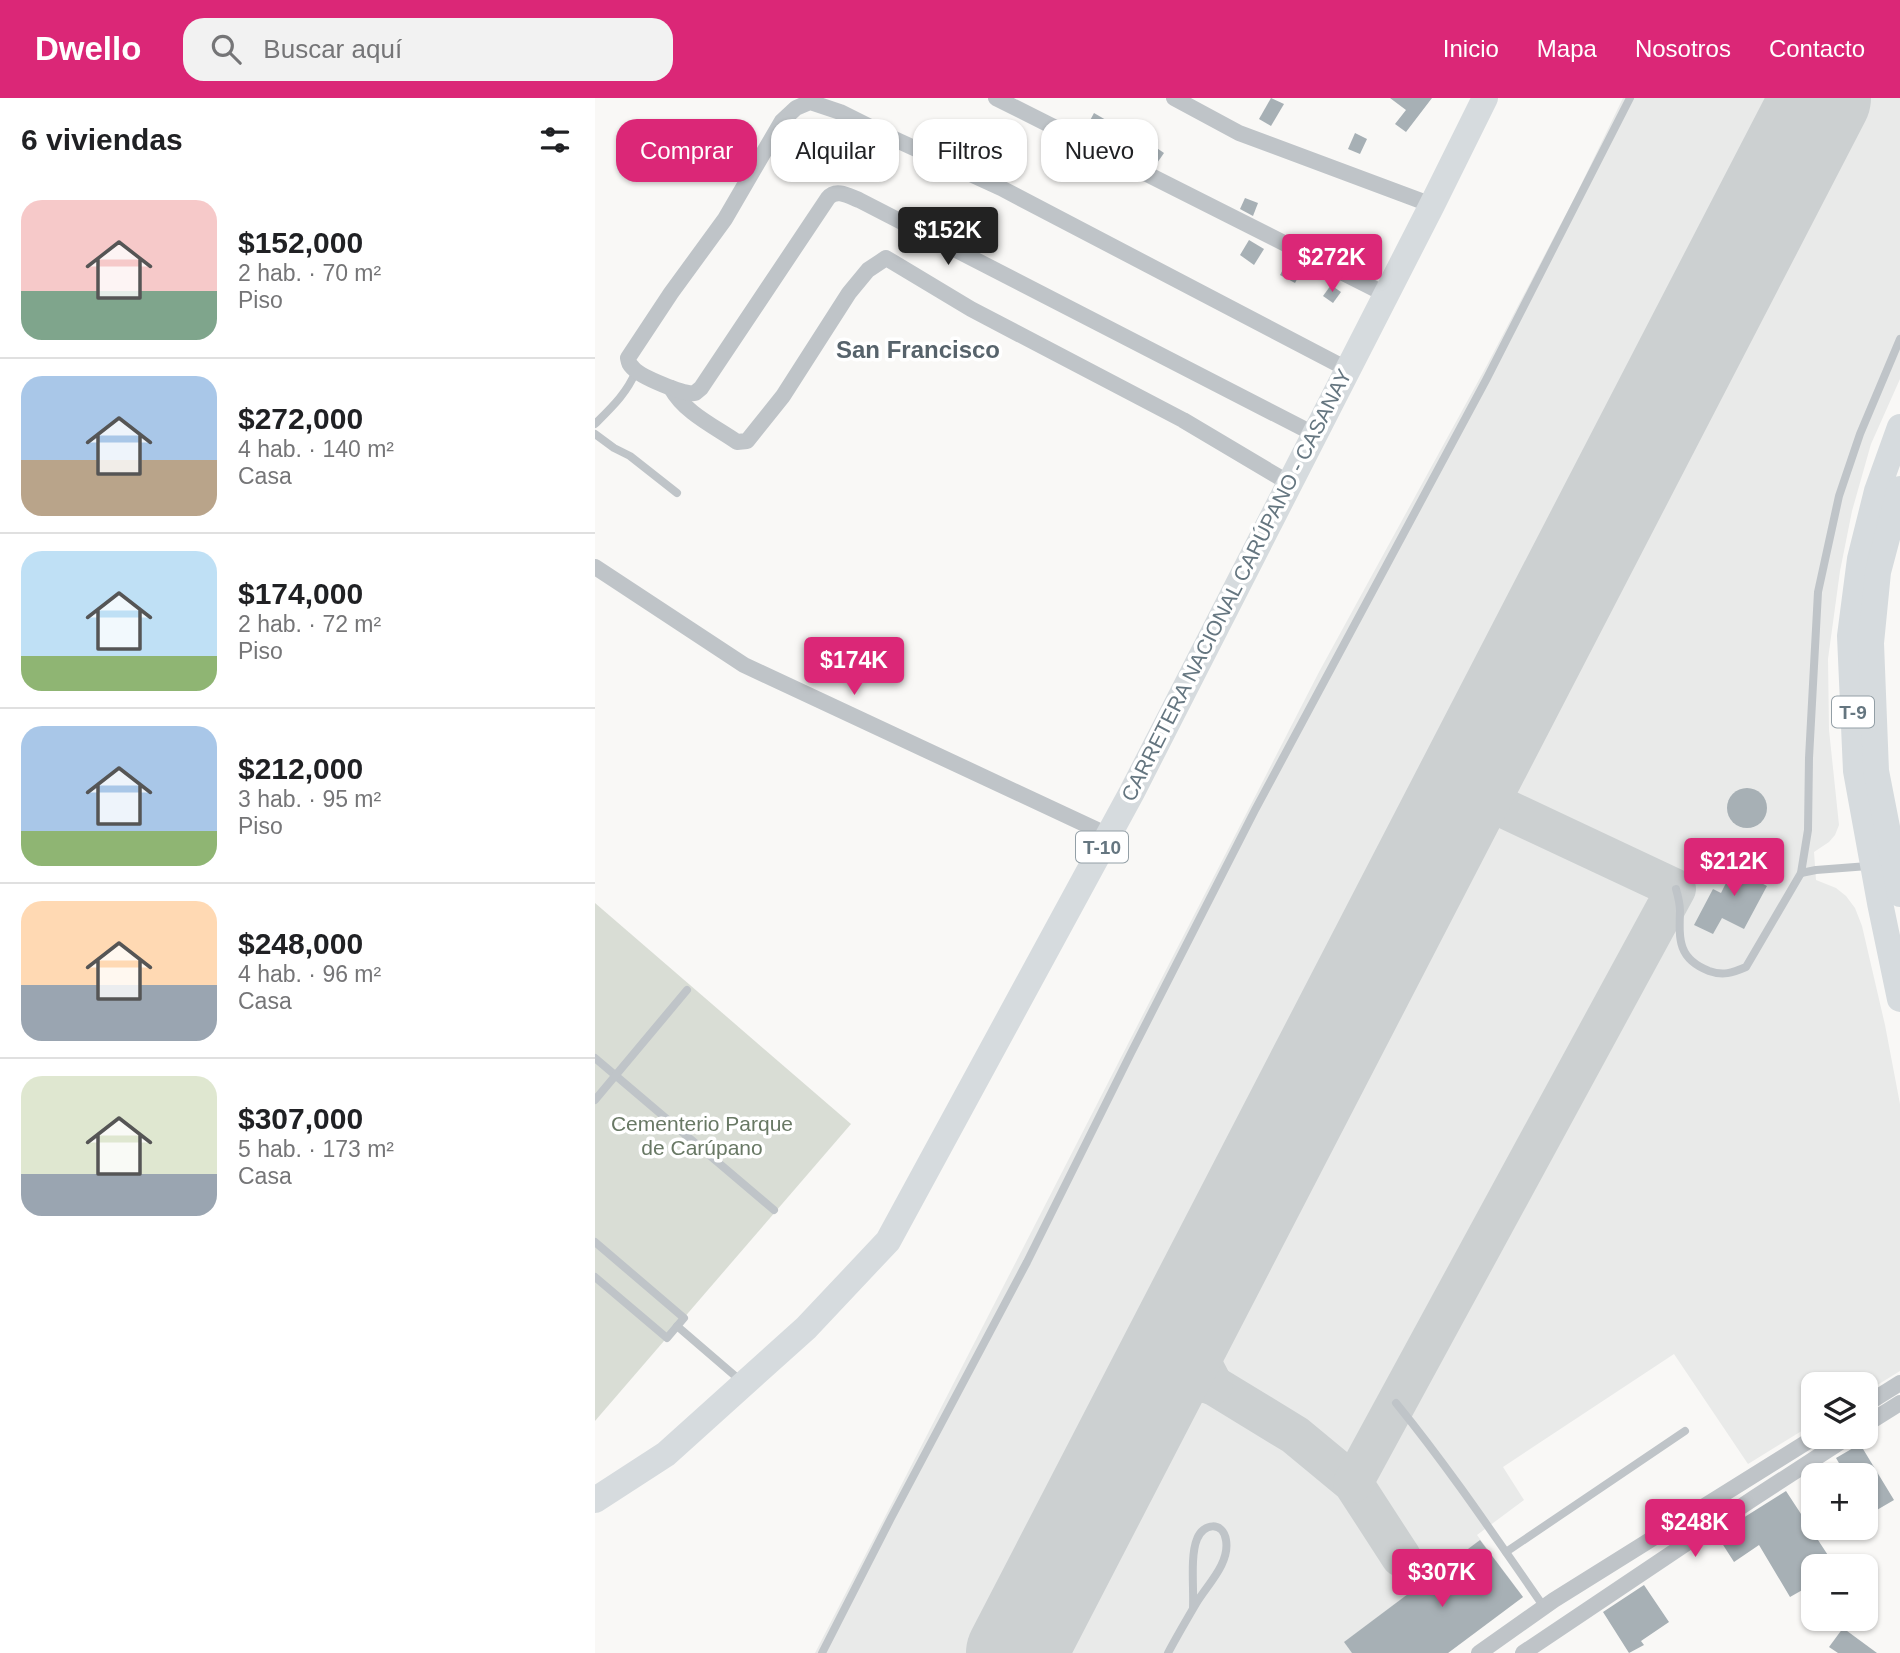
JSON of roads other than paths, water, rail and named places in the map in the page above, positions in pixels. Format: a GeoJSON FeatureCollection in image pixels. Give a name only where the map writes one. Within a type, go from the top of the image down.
{"type":"FeatureCollection","features":[{"type":"Feature","properties":{"kind":"highway","name":"CARRETERA NACIONAL CARÚPANO - CASANAY"},"geometry":{"type":"LineString","coordinates":[[595,1500],[666,1454],[806,1328],[888,1241],[1108,835],[1485,98]]}},
{"type":"Feature","properties":{"kind":"highway","name":"T-9"},"geometry":{"type":"LineString","coordinates":[[1900,427],[1877,491],[1860,559],[1850,636],[1856,771],[1900,894]]}},
{"type":"Feature","properties":{"kind":"highway","name":"T-9"},"geometry":{"type":"LineString","coordinates":[[1900,489],[1878,572],[1871,643],[1876,771],[1889,862],[1900,999]]}},
{"type":"Feature","properties":{"kind":"street"},"geometry":{"type":"LineString","coordinates":[[996,98],[1385,294]]}},
{"type":"Feature","properties":{"kind":"street"},"geometry":{"type":"LineString","coordinates":[[1174,98],[1239,133],[1432,205]]}},
{"type":"Feature","properties":{"kind":"street"},"geometry":{"type":"LineString","coordinates":[[1314,434],[859,200],[835,193],[828,198],[701,388],[690,394],[671,388],[636,371],[628,358],[670,293],[725,219],[782,121],[796,108],[810,102],[840,112],[1001,188],[1347,369]]}},
{"type":"Feature","properties":{"kind":"street"},"geometry":{"type":"LineString","coordinates":[[671,388],[687,409],[737,442],[747,441],[783,396],[849,293],[868,270],[886,258],[971,309],[1183,420],[1289,483]]}},
{"type":"Feature","properties":{"kind":"street"},"geometry":{"type":"LineString","coordinates":[[595,567],[744,666],[1108,835]]}},
{"type":"Feature","properties":{"kind":"street"},"geometry":{"type":"LineString","coordinates":[[1878,1397],[1900,1383]]}},
{"type":"Feature","properties":{"kind":"street"},"geometry":{"type":"LineString","coordinates":[[1878,1417],[1900,1403]]}},
{"type":"Feature","properties":{"kind":"street"},"geometry":{"type":"LineString","coordinates":[[1479,1653],[1544,1607],[1801,1446]]}},
{"type":"Feature","properties":{"kind":"street"},"geometry":{"type":"LineString","coordinates":[[1523,1653],[1830,1449]]}},
{"type":"Feature","properties":{"kind":"street"},"geometry":{"type":"LineString","coordinates":[[1743,1482],[1754,1498]]}},
{"type":"Feature","properties":{"kind":"street"},"geometry":{"type":"LineString","coordinates":[[1544,1607],[1559,1629]]}},
{"type":"Feature","properties":{"kind":"lane"},"geometry":{"type":"LineString","coordinates":[[822,1653],[1027,1262],[1249,822],[1486,380],[1630,98]]}},
{"type":"Feature","properties":{"kind":"lane"},"geometry":{"type":"LineString","coordinates":[[1676,889],[1680,908],[1678,931],[1687,957],[1700,967],[1719,975],[1731,974],[1746,967],[1801,873],[1808,830],[1818,592],[1839,496],[1860,434],[1900,339]]}},
{"type":"Feature","properties":{"kind":"lane"},"geometry":{"type":"LineString","coordinates":[[595,424],[622,397],[636,371]]}},
{"type":"Feature","properties":{"kind":"lane"},"geometry":{"type":"LineString","coordinates":[[595,434],[630,456],[677,493]]}},
{"type":"Feature","properties":{"kind":"lane"},"geometry":{"type":"LineString","coordinates":[[1801,873],[1889,862]]}},
{"type":"Feature","properties":{"kind":"lane"},"geometry":{"type":"LineString","coordinates":[[595,1100],[687,990]]}},
{"type":"Feature","properties":{"kind":"lane"},"geometry":{"type":"LineString","coordinates":[[595,1058],[774,1210]]}},
{"type":"Feature","properties":{"kind":"lane"},"geometry":{"type":"LineString","coordinates":[[595,1242],[684,1318],[667,1338],[595,1277]]}},
{"type":"Feature","properties":{"kind":"lane"},"geometry":{"type":"LineString","coordinates":[[677,1326],[744,1384]]}},
{"type":"Feature","properties":{"kind":"lane"},"geometry":{"type":"LineString","coordinates":[[1396,1403],[1428,1441],[1544,1607]]}},
{"type":"Feature","properties":{"kind":"lane"},"geometry":{"type":"LineString","coordinates":[[1506,1552],[1685,1431]]}},
{"type":"Feature","properties":{"kind":"lane"},"geometry":{"type":"LineString","coordinates":[[1167,1653],[1222,1563],[1226,1540],[1217,1527],[1210,1526],[1200,1532],[1196,1541],[1193,1608]]}},
{"type":"Feature","properties":{"kind":"district","name":"San Francisco"},"geometry":{"type":"Point","coordinates":[918,349]}},
{"type":"Feature","properties":{"kind":"park label","name":"Cementerio Parque de Carúpano"},"geometry":{"type":"Point","coordinates":[702,1135]}}]}
